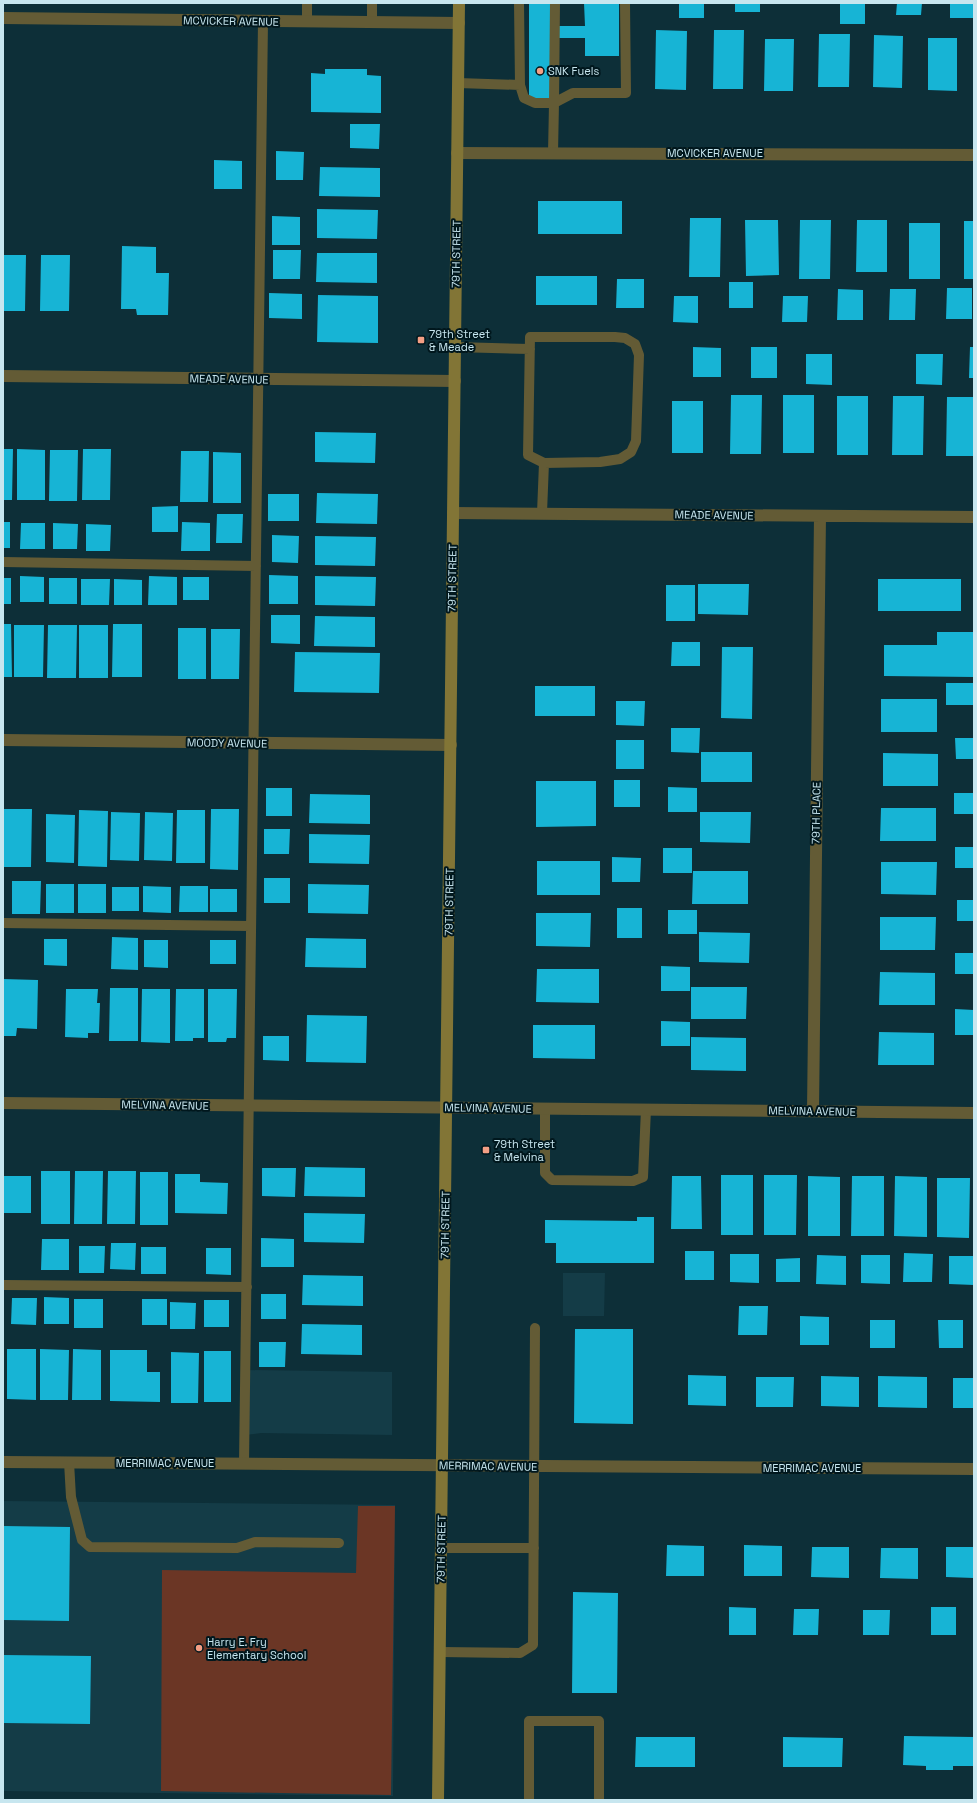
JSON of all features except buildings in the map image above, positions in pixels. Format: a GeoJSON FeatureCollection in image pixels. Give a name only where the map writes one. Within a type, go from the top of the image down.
{"type":"FeatureCollection","features":[{"type":"Feature","properties":{"kind":"main road","name":"79TH STREET"},"geometry":{"type":"LineString","coordinates":[[438,1800],[459,3]]}},
{"type":"Feature","properties":{"kind":"street","name":"MCVICKER AVENUE"},"geometry":{"type":"LineString","coordinates":[[3,18],[459,23]]}},
{"type":"Feature","properties":{"kind":"street","name":"MCVICKER AVENUE"},"geometry":{"type":"LineString","coordinates":[[457,153],[974,155]]}},
{"type":"Feature","properties":{"kind":"street","name":"MEADE AVENUE"},"geometry":{"type":"LineString","coordinates":[[3,376],[455,381]]}},
{"type":"Feature","properties":{"kind":"street","name":"MEADE AVENUE"},"geometry":{"type":"LineString","coordinates":[[453,513],[974,517]]}},
{"type":"Feature","properties":{"kind":"street","name":"79TH PLACE"},"geometry":{"type":"LineString","coordinates":[[812,1111],[820,516]]}},
{"type":"Feature","properties":{"kind":"street","name":"MOODY AVENUE"},"geometry":{"type":"LineString","coordinates":[[3,740],[451,746]]}},
{"type":"Feature","properties":{"kind":"street","name":"MELVINA AVENUE"},"geometry":{"type":"LineString","coordinates":[[3,1103],[974,1113]]}},
{"type":"Feature","properties":{"kind":"street","name":"MERRIMAC AVENUE"},"geometry":{"type":"LineString","coordinates":[[3,1462],[974,1469]]}},
{"type":"Feature","properties":{"kind":"lane"},"geometry":{"type":"LineString","coordinates":[[307,3],[307,22]]}},
{"type":"Feature","properties":{"kind":"lane"},"geometry":{"type":"LineString","coordinates":[[372,3],[372,22]]}},
{"type":"Feature","properties":{"kind":"lane"},"geometry":{"type":"LineString","coordinates":[[519,3],[520,85],[524,98],[535,103],[554,103],[574,93],[626,93],[625,3]]}},
{"type":"Feature","properties":{"kind":"lane"},"geometry":{"type":"LineString","coordinates":[[553,153],[556,3]]}},
{"type":"Feature","properties":{"kind":"lane"},"geometry":{"type":"LineString","coordinates":[[244,1464],[263,21]]}},
{"type":"Feature","properties":{"kind":"lane"},"geometry":{"type":"LineString","coordinates":[[458,83],[520,85]]}},
{"type":"Feature","properties":{"kind":"lane"},"geometry":{"type":"LineString","coordinates":[[530,337],[624,338],[635,344],[639,355],[636,441],[631,452],[620,459],[600,462],[544,463],[528,455],[530,349],[530,337]]}},
{"type":"Feature","properties":{"kind":"lane"},"geometry":{"type":"LineString","coordinates":[[455,347],[530,349]]}},
{"type":"Feature","properties":{"kind":"lane"},"geometry":{"type":"LineString","coordinates":[[542,513],[544,463]]}},
{"type":"Feature","properties":{"kind":"lane"},"geometry":{"type":"LineString","coordinates":[[3,562],[256,566]]}},
{"type":"Feature","properties":{"kind":"lane"},"geometry":{"type":"LineString","coordinates":[[3,922],[251,926]]}},
{"type":"Feature","properties":{"kind":"lane"},"geometry":{"type":"LineString","coordinates":[[545,1108],[545,1173],[552,1180],[633,1181],[643,1176],[646,1109]]}},
{"type":"Feature","properties":{"kind":"lane"},"geometry":{"type":"LineString","coordinates":[[3,1285],[246,1287]]}},
{"type":"Feature","properties":{"kind":"lane"},"geometry":{"type":"LineString","coordinates":[[440,1652],[520,1653],[533,1645],[535,1328]]}},
{"type":"Feature","properties":{"kind":"lane"},"geometry":{"type":"LineString","coordinates":[[69,1462],[71,1497],[82,1540],[90,1547],[237,1548],[255,1542],[339,1543]]}},
{"type":"Feature","properties":{"kind":"lane"},"geometry":{"type":"LineString","coordinates":[[441,1548],[534,1548]]}},
{"type":"Feature","properties":{"kind":"lane"},"geometry":{"type":"LineString","coordinates":[[529,1800],[529,1721],[599,1721],[599,1800]]}},
{"type":"Feature","properties":{"kind":"shaded area"},"geometry":{"type":"Polygon","coordinates":[[[563,1273],[605,1273],[604,1316],[563,1316],[563,1273]]]}},
{"type":"Feature","properties":{"kind":"shaded area"},"geometry":{"type":"Polygon","coordinates":[[[246,1370],[392,1372],[392,1435],[261,1433],[245,1435],[246,1370]]]}},
{"type":"Feature","properties":{"kind":"shaded area","name":"Harry E. Fry Elementary School"},"geometry":{"type":"Polygon","coordinates":[[[3,1501],[395,1505],[393,1796],[3,1791],[3,1501]]]}},
{"type":"Feature","properties":{"kind":"shaded area"},"geometry":{"type":"Polygon","coordinates":[[[358,1506],[395,1506],[391,1795],[161,1791],[162,1570],[356,1573],[358,1506]]]}},
{"type":"Feature","properties":{"kind":"place","name":"SNK Fuels"},"geometry":{"type":"Point","coordinates":[540,71]}},
{"type":"Feature","properties":{"kind":"place","name":"79th Street & Meade"},"geometry":{"type":"Point","coordinates":[421,340]}},
{"type":"Feature","properties":{"kind":"place","name":"79th Street & Melvina"},"geometry":{"type":"Point","coordinates":[486,1150]}},
{"type":"Feature","properties":{"kind":"place","name":"Harry E. Fry Elementary School"},"geometry":{"type":"Point","coordinates":[199,1648]}}]}
